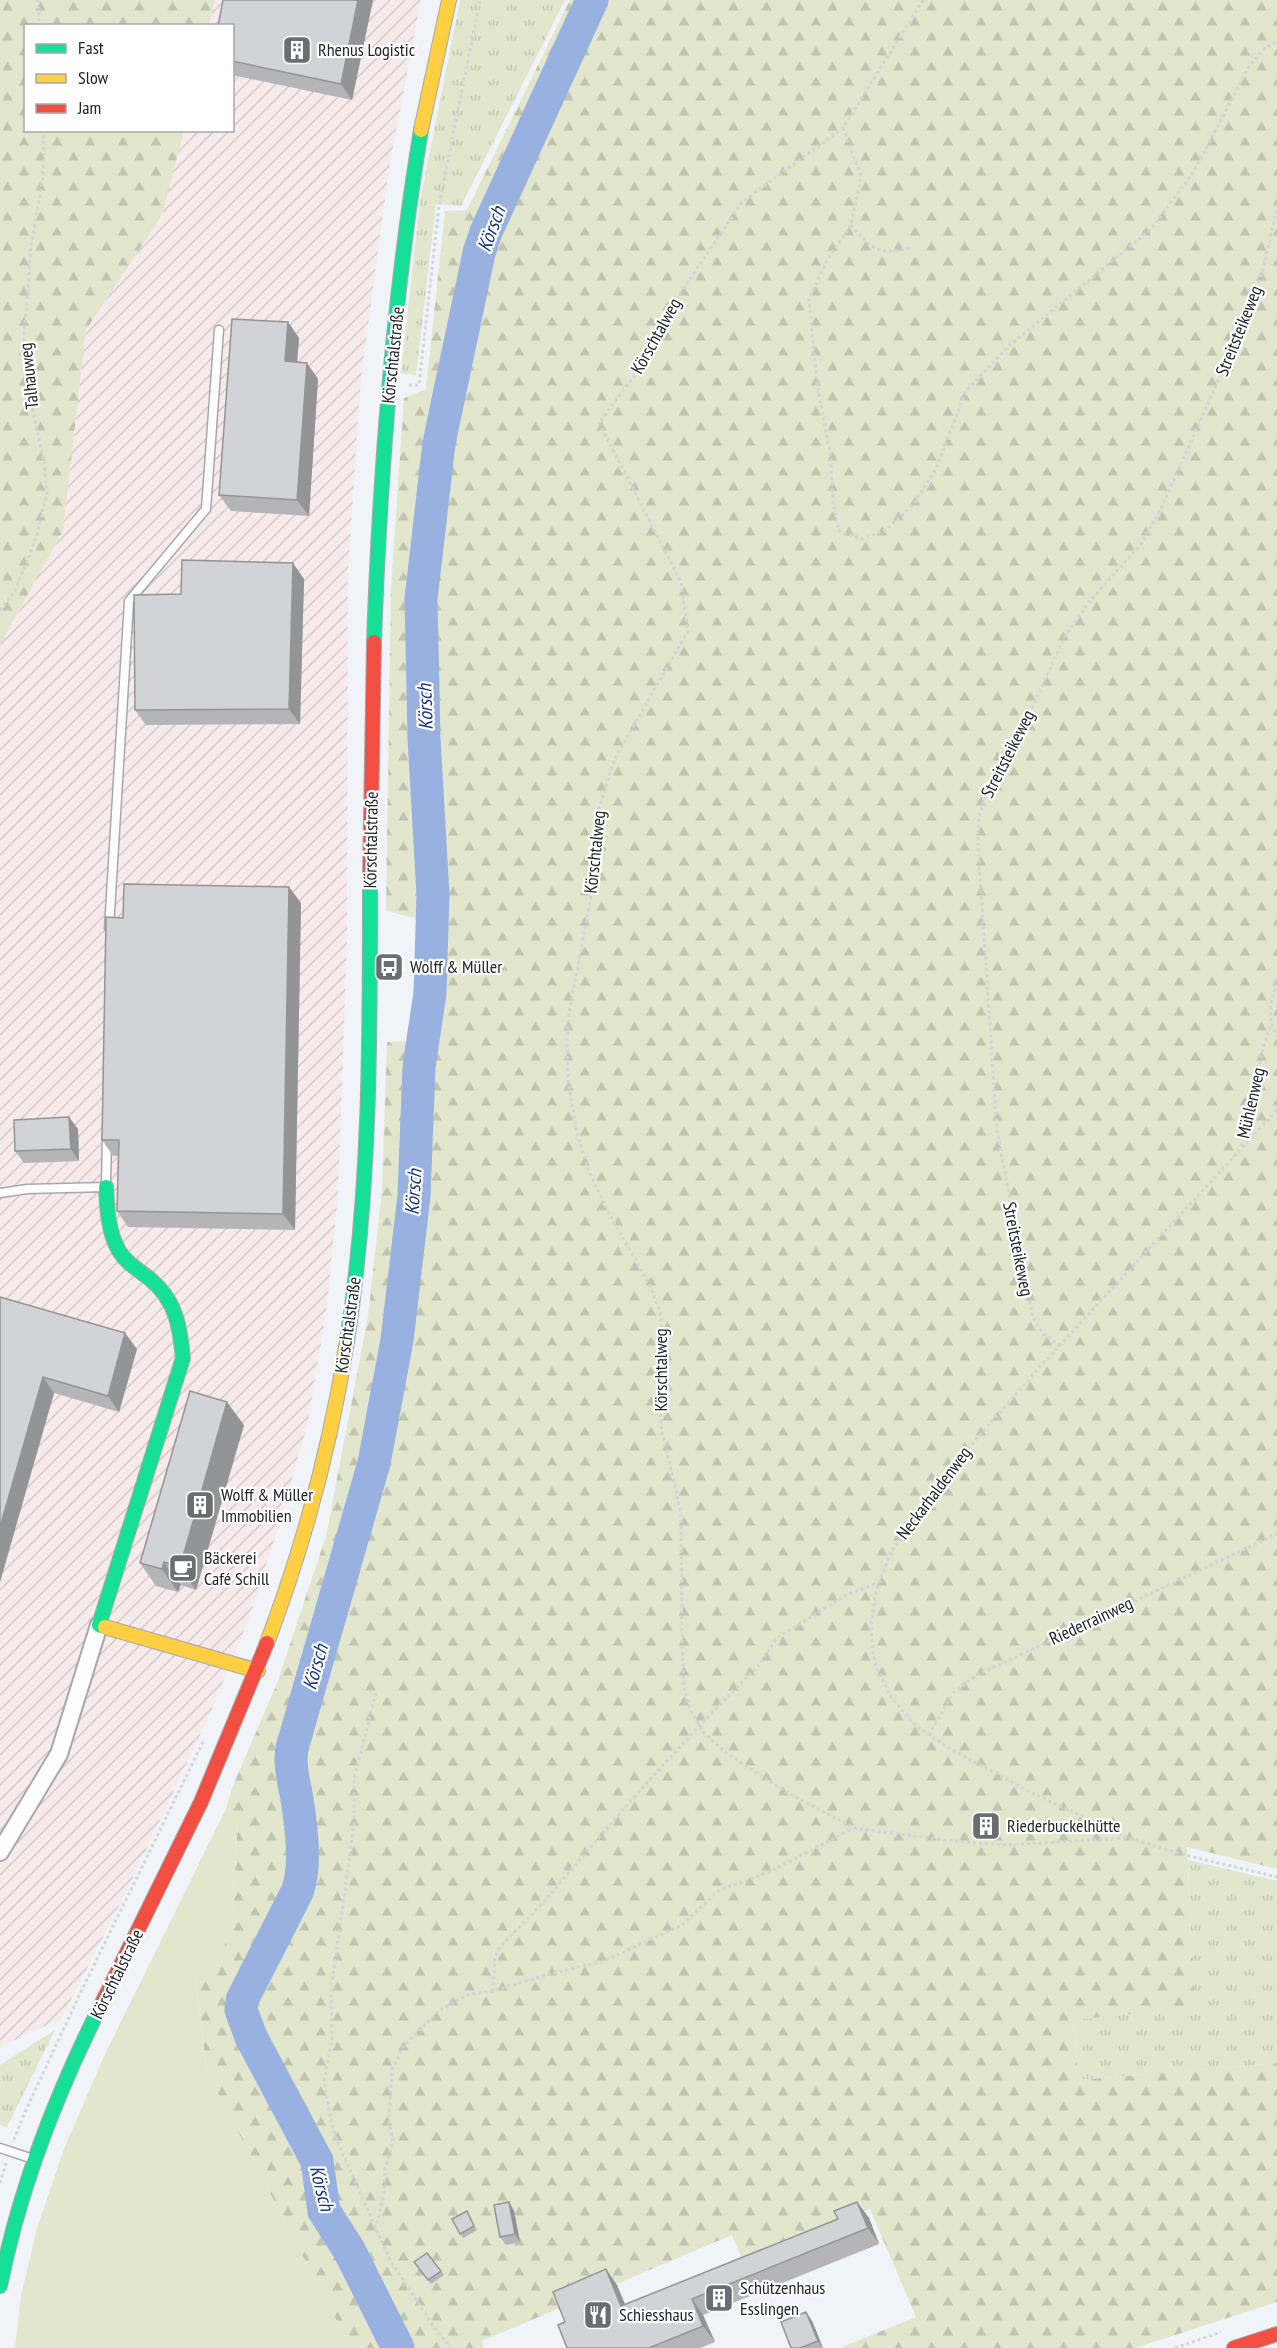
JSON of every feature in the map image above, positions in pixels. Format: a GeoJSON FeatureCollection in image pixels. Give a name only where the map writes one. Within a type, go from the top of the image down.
{"type":"FeatureCollection","features":[{"type":"Feature","properties":{"kind":"main road","name":"Körschtalstraße"},"geometry":{"type":"LineString","coordinates":[[0,2286],[17,2210],[51,2113],[78,2052],[215,1773],[258,1671],[286,1592],[328,1446],[342,1376],[362,1219],[368,1117],[374,615],[380,498],[389,386],[405,241],[422,130],[449,0]]}},
{"type":"Feature","properties":{"kind":"main road"},"geometry":{"type":"LineString","coordinates":[[106,1187],[108,1213],[117,1248],[134,1268],[158,1286],[179,1318],[183,1358],[99,1625],[258,1671]]}},
{"type":"Feature","properties":{"kind":"main road"},"geometry":{"type":"LineString","coordinates":[[1239,2347],[1277,2334]]}},
{"type":"Feature","properties":{"kind":"street"},"geometry":{"type":"LineString","coordinates":[[0,1852],[58,1754],[99,1625]]}},
{"type":"Feature","properties":{"kind":"lane"},"geometry":{"type":"LineString","coordinates":[[109,943],[129,601],[206,509],[219,330]]}},
{"type":"Feature","properties":{"kind":"lane"},"geometry":{"type":"LineString","coordinates":[[0,1193],[27,1189],[106,1187],[107,1129]]}},
{"type":"Feature","properties":{"kind":"lane"},"geometry":{"type":"LineString","coordinates":[[0,2148],[33,2159]]}},
{"type":"Feature","properties":{"kind":"path"},"geometry":{"type":"LineString","coordinates":[[38,0],[39,24]]}},
{"type":"Feature","properties":{"kind":"path"},"geometry":{"type":"LineString","coordinates":[[389,386],[419,385],[439,206],[480,0]]}},
{"type":"Feature","properties":{"kind":"path","name":"Körschtalweg"},"geometry":{"type":"LineString","coordinates":[[854,1828],[755,1773],[725,1752],[699,1726],[690,1709],[684,1687],[681,1611],[682,1524],[677,1489],[661,1423],[659,1388],[663,1338],[659,1306],[589,1172],[577,1134],[568,1079],[569,1013],[590,902],[599,809],[614,760],[688,631],[681,582],[599,423],[643,364],[671,307],[742,202],[843,128],[923,0]]}},
{"type":"Feature","properties":{"kind":"path"},"geometry":{"type":"LineString","coordinates":[[843,128],[861,176],[851,225],[826,262],[809,299],[817,383],[830,453],[833,501],[839,531],[862,538],[887,529],[913,505],[936,469],[966,392],[1009,346],[1151,229],[1193,173],[1250,64],[1265,48],[1277,42]]}},
{"type":"Feature","properties":{"kind":"path","name":"Talhauweg"},"geometry":{"type":"LineString","coordinates":[[0,610],[15,591],[32,549],[47,494],[44,462],[24,371],[24,337],[31,246],[43,178],[44,132]]}},
{"type":"Feature","properties":{"kind":"path","name":"Streitsteikeweg"},"geometry":{"type":"LineString","coordinates":[[1060,1346],[1039,1330],[1030,1309],[1001,1157],[992,1080],[989,993],[978,846],[979,816],[992,781],[1034,704],[1065,636],[1089,602],[1141,544],[1160,511],[1251,307],[1263,270],[1277,208]]}},
{"type":"Feature","properties":{"kind":"path"},"geometry":{"type":"LineString","coordinates":[[851,225],[870,246],[890,253],[910,248]]}},
{"type":"Feature","properties":{"kind":"path","name":"Mühlenweg"},"geometry":{"type":"LineString","coordinates":[[1241,1148],[1271,1023],[1271,1004],[1277,983]]}},
{"type":"Feature","properties":{"kind":"path"},"geometry":{"type":"LineString","coordinates":[[1271,1023],[1277,1036]]}},
{"type":"Feature","properties":{"kind":"path","name":"Neckarhaldenweg"},"geometry":{"type":"LineString","coordinates":[[1277,1110],[936,1485],[897,1542],[879,1583],[871,1626],[873,1653],[885,1688],[897,1707],[929,1735],[1022,1788],[1128,1838],[1185,1855],[1277,1877]]}},
{"type":"Feature","properties":{"kind":"path","name":"Riederrainweg"},"geometry":{"type":"LineString","coordinates":[[929,1735],[953,1693],[975,1676],[1277,1534]]}},
{"type":"Feature","properties":{"kind":"path"},"geometry":{"type":"LineString","coordinates":[[493,1991],[495,1956],[499,1948],[541,1905],[699,1726],[760,1664],[780,1635],[848,1594],[879,1583]]}},
{"type":"Feature","properties":{"kind":"path"},"geometry":{"type":"LineString","coordinates":[[376,1693],[354,1779],[354,1825],[332,1973],[330,2003],[332,2038],[324,2074],[332,2125],[375,2229],[394,2267],[433,2326],[451,2348]]}},
{"type":"Feature","properties":{"kind":"path"},"geometry":{"type":"LineString","coordinates":[[0,2183],[25,2112],[208,1732]]}},
{"type":"Feature","properties":{"kind":"path"},"geometry":{"type":"LineString","coordinates":[[375,2229],[384,2195],[385,2169],[393,2142],[389,2120],[389,2096],[395,2061],[405,2044],[445,2006],[467,1995],[493,1991],[553,1972],[604,1961],[682,1925],[718,1891],[769,1872],[854,1828],[986,1844],[1020,1845],[1128,1838]]}},
{"type":"Feature","properties":{"kind":"shaded area"},"geometry":{"type":"Polygon","coordinates":[[[215,0],[421,0],[389,168],[361,377],[348,569],[347,942],[338,1192],[327,1305],[308,1422],[277,1531],[250,1615],[209,1716],[124,1896],[60,2021],[0,2047],[0,645],[63,531],[86,330],[162,215],[184,132],[234,132],[234,24],[209,24],[215,0]]]}},
{"type":"Feature","properties":{"kind":"green space"},"geometry":{"type":"Polygon","coordinates":[[[0,0],[215,0],[209,24],[24,24],[24,132],[184,132],[162,215],[86,330],[63,531],[0,645],[0,0]]]}},
{"type":"Feature","properties":{"kind":"green space"},"geometry":{"type":"Polygon","coordinates":[[[460,0],[565,0],[461,206],[436,204],[416,375],[401,373],[420,201],[460,0]]]}},
{"type":"Feature","properties":{"kind":"green space"},"geometry":{"type":"Polygon","coordinates":[[[570,0],[1277,0],[1277,1869],[1187,1847],[1195,2007],[1074,2020],[1078,2080],[1277,2063],[1277,2302],[1135,2348],[840,2348],[916,2317],[870,2209],[742,2259],[732,2235],[482,2341],[484,2348],[351,2348],[207,2073],[195,1977],[232,1936],[238,1815],[226,1809],[232,1788],[277,1683],[326,1536],[368,1317],[382,1190],[387,1042],[417,1041],[423,920],[386,911],[391,588],[404,398],[426,389],[445,211],[467,210],[570,0]]]}},
{"type":"Feature","properties":{"kind":"green space"},"geometry":{"type":"Polygon","coordinates":[[[226,1809],[238,1815],[232,1936],[195,1977],[207,2073],[351,2348],[15,2348],[21,2296],[37,2228],[64,2149],[105,2054],[226,1809]]]}},
{"type":"Feature","properties":{"kind":"green space"},"geometry":{"type":"Polygon","coordinates":[[[1188,1860],[1277,1881],[1277,2063],[1078,2080],[1074,2019],[1194,2007],[1188,1860]]]}},
{"type":"Feature","properties":{"kind":"green space"},"geometry":{"type":"Polygon","coordinates":[[[55,2030],[7,2127],[0,2125],[0,2065],[55,2030]]]}},
{"type":"Feature","properties":{"kind":"building","name":"Rhenus Logistic"},"geometry":{"type":"Polygon","coordinates":[[[223,0],[358,0],[341,84],[234,61],[234,24],[218,24],[223,0]]]}},
{"type":"Feature","properties":{"kind":"building"},"geometry":{"type":"Polygon","coordinates":[[[232,319],[288,322],[285,361],[307,363],[297,500],[219,495],[232,319]]]}},
{"type":"Feature","properties":{"kind":"building"},"geometry":{"type":"Polygon","coordinates":[[[182,560],[293,563],[289,709],[135,710],[134,595],[181,594],[182,560]]]}},
{"type":"Feature","properties":{"kind":"building"},"geometry":{"type":"Polygon","coordinates":[[[124,884],[289,887],[283,1214],[117,1211],[119,1140],[102,1140],[106,917],[123,918],[124,884]]]}},
{"type":"Feature","properties":{"kind":"building"},"geometry":{"type":"Polygon","coordinates":[[[69,1117],[71,1149],[15,1151],[14,1120],[69,1117]]]}},
{"type":"Feature","properties":{"kind":"building"},"geometry":{"type":"Polygon","coordinates":[[[0,1297],[125,1333],[108,1396],[43,1377],[0,1527],[0,1297]]]}},
{"type":"Feature","properties":{"kind":"building"},"geometry":{"type":"Polygon","coordinates":[[[190,1391],[227,1402],[180,1567],[164,1562],[162,1569],[140,1563],[190,1391]]]}},
{"type":"Feature","properties":{"kind":"building"},"geometry":{"type":"Polygon","coordinates":[[[509,2202],[515,2234],[500,2237],[494,2205],[509,2202]]]}},
{"type":"Feature","properties":{"kind":"building"},"geometry":{"type":"Polygon","coordinates":[[[857,2202],[868,2228],[692,2299],[703,2326],[649,2348],[567,2348],[558,2325],[565,2322],[553,2292],[606,2269],[621,2306],[838,2219],[834,2211],[857,2202]]]}},
{"type":"Feature","properties":{"kind":"building"},"geometry":{"type":"Polygon","coordinates":[[[467,2211],[474,2226],[460,2234],[452,2219],[467,2211]]]}},
{"type":"Feature","properties":{"kind":"building"},"geometry":{"type":"Polygon","coordinates":[[[427,2253],[441,2271],[428,2280],[414,2262],[427,2253]]]}},
{"type":"Feature","properties":{"kind":"building"},"geometry":{"type":"Polygon","coordinates":[[[806,2312],[818,2341],[800,2348],[791,2348],[781,2322],[806,2312]]]}},
{"type":"Feature","properties":{"kind":"waterway","name":"Körsch"},"geometry":{"type":"LineString","coordinates":[[398,2348],[349,2250],[324,2211],[317,2161],[251,2037],[241,2010],[242,2000],[300,1882],[302,1846],[299,1809],[291,1767],[292,1748],[374,1463],[397,1340],[414,1196],[419,1067],[430,993],[433,895],[424,738],[421,599],[439,443],[479,253],[486,232],[592,0]]}},
{"type":"Feature","properties":{"kind":"traffic: fast"},"geometry":{"type":"LineString","coordinates":[[374,642],[389,385],[403,257],[421,130]]}},
{"type":"Feature","properties":{"kind":"traffic: fast"},"geometry":{"type":"LineString","coordinates":[[347,1341],[361,1225],[368,1109],[370,876]]}},
{"type":"Feature","properties":{"kind":"traffic: fast"},"geometry":{"type":"LineString","coordinates":[[105,1627],[99,1625],[183,1358],[178,1325],[166,1296],[159,1287],[125,1259],[115,1244],[109,1220],[106,1187]]}},
{"type":"Feature","properties":{"kind":"traffic: fast"},"geometry":{"type":"LineString","coordinates":[[0,2286],[8,2248],[29,2175],[55,2105],[103,2001]]}},
{"type":"Feature","properties":{"kind":"traffic: slow"},"geometry":{"type":"LineString","coordinates":[[421,130],[449,0]]}},
{"type":"Feature","properties":{"kind":"traffic: slow"},"geometry":{"type":"LineString","coordinates":[[267,1643],[293,1569],[315,1494],[333,1418],[347,1341]]}},
{"type":"Feature","properties":{"kind":"traffic: slow"},"geometry":{"type":"LineString","coordinates":[[105,1627],[258,1671]]}},
{"type":"Feature","properties":{"kind":"traffic: jam"},"geometry":{"type":"LineString","coordinates":[[370,876],[374,642]]}},
{"type":"Feature","properties":{"kind":"traffic: jam"},"geometry":{"type":"LineString","coordinates":[[103,2001],[201,1802],[267,1643]]}},
{"type":"Feature","properties":{"kind":"traffic: jam"},"geometry":{"type":"LineString","coordinates":[[1234,2348],[1277,2334]]}},
{"type":"Feature","properties":{"kind":"place","name":"Rhenus Logistic"},"geometry":{"type":"Point","coordinates":[297,50]}},
{"type":"Feature","properties":{"kind":"place","name":"Wolff & Müller"},"geometry":{"type":"Point","coordinates":[389,967]}},
{"type":"Feature","properties":{"kind":"place","name":"Wolff & Müller Immobilien"},"geometry":{"type":"Point","coordinates":[200,1505]}},
{"type":"Feature","properties":{"kind":"place","name":"Bäckerei Café Schill"},"geometry":{"type":"Point","coordinates":[183,1568]}},
{"type":"Feature","properties":{"kind":"place","name":"Riederbuckelhütte"},"geometry":{"type":"Point","coordinates":[986,1826]}},
{"type":"Feature","properties":{"kind":"place","name":"Schützenhaus Esslingen"},"geometry":{"type":"Point","coordinates":[719,2298]}},
{"type":"Feature","properties":{"kind":"place","name":"Schiesshaus"},"geometry":{"type":"Point","coordinates":[598,2315]}}]}
